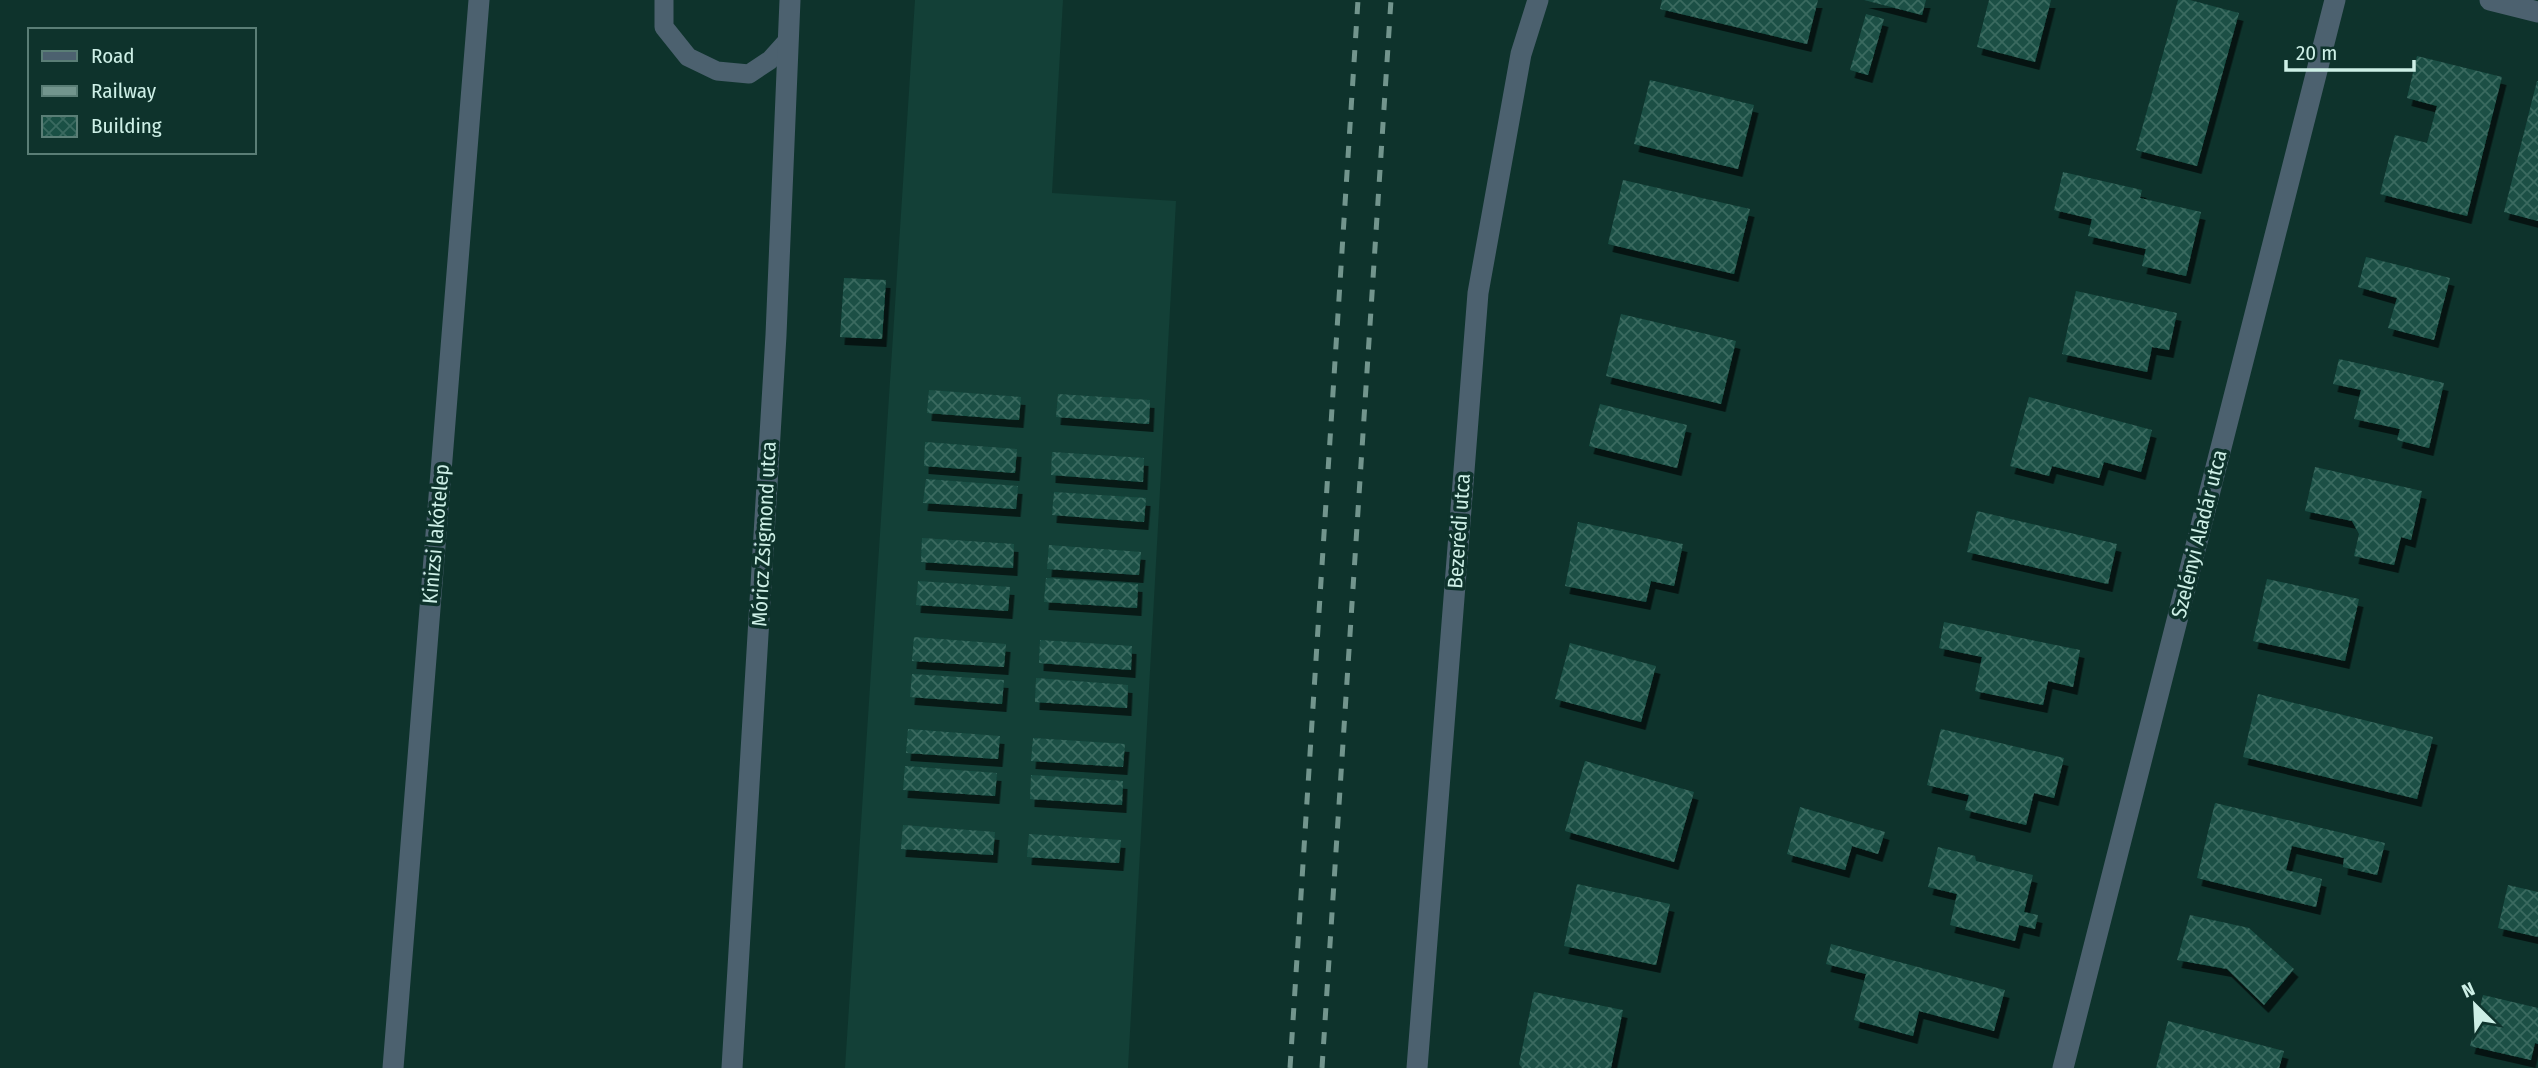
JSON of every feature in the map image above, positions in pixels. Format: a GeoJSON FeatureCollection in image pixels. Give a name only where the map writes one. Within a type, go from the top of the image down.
{"type":"FeatureCollection","features":[{"type":"Feature","properties":{"kind":"street","name":"Kinizsi lakótelep"},"geometry":{"type":"LineString","coordinates":[[393,1068],[479,0]]}},
{"type":"Feature","properties":{"kind":"street","name":"Móricz Zsigmond utca"},"geometry":{"type":"LineString","coordinates":[[732,1068],[776,335],[790,0]]}},
{"type":"Feature","properties":{"kind":"street","name":"Bezerédi utca"},"geometry":{"type":"LineString","coordinates":[[1417,1068],[1478,293],[1521,54],[1538,0]]}},
{"type":"Feature","properties":{"kind":"street","name":"Szelényi Aladár utca"},"geometry":{"type":"LineString","coordinates":[[2063,1068],[2335,0]]}},
{"type":"Feature","properties":{"kind":"street"},"geometry":{"type":"LineString","coordinates":[[2490,0],[2538,12]]}},
{"type":"Feature","properties":{"kind":"lane"},"geometry":{"type":"LineString","coordinates":[[664,0],[664,27],[688,57],[717,71],[749,74],[771,60],[788,40]]}},
{"type":"Feature","properties":{"kind":"shaded area"},"geometry":{"type":"Polygon","coordinates":[[[915,0],[1063,0],[1052,193],[1176,201],[1128,1068],[845,1068],[915,0]]]}},
{"type":"Feature","properties":{"kind":"building"},"geometry":{"type":"Polygon","coordinates":[[[1662,0],[1818,0],[1807,44],[1660,9],[1662,0]]]}},
{"type":"Feature","properties":{"kind":"building"},"geometry":{"type":"Polygon","coordinates":[[[1864,0],[1926,0],[1922,15],[1864,0]]]}},
{"type":"Feature","properties":{"kind":"building"},"geometry":{"type":"Polygon","coordinates":[[[1989,0],[2051,0],[2035,62],[1977,47],[1989,0]]]}},
{"type":"Feature","properties":{"kind":"building"},"geometry":{"type":"Polygon","coordinates":[[[2178,0],[2190,0],[2239,13],[2197,166],[2136,150],[2178,0]]]}},
{"type":"Feature","properties":{"kind":"building"},"geometry":{"type":"Polygon","coordinates":[[[1866,14],[1884,19],[1868,75],[1850,70],[1866,14]]]}},
{"type":"Feature","properties":{"kind":"building"},"geometry":{"type":"Polygon","coordinates":[[[2417,56],[2502,77],[2467,216],[2380,194],[2395,135],[2427,143],[2437,106],[2407,98],[2417,56]]]}},
{"type":"Feature","properties":{"kind":"building"},"geometry":{"type":"Polygon","coordinates":[[[1650,80],[1754,105],[1738,169],[1634,144],[1650,80]]]}},
{"type":"Feature","properties":{"kind":"building"},"geometry":{"type":"Polygon","coordinates":[[[2538,81],[2538,221],[2504,212],[2538,81]]]}},
{"type":"Feature","properties":{"kind":"building"},"geometry":{"type":"Polygon","coordinates":[[[2063,172],[2142,190],[2140,198],[2201,212],[2186,276],[2142,266],[2146,249],[2088,236],[2092,219],[2054,210],[2063,172]]]}},
{"type":"Feature","properties":{"kind":"building"},"geometry":{"type":"Polygon","coordinates":[[[1623,180],[1750,209],[1734,274],[1608,244],[1623,180]]]}},
{"type":"Feature","properties":{"kind":"building"},"geometry":{"type":"Polygon","coordinates":[[[2366,257],[2450,278],[2434,340],[2388,328],[2397,298],[2358,287],[2366,257]]]}},
{"type":"Feature","properties":{"kind":"building"},"geometry":{"type":"Polygon","coordinates":[[[844,278],[886,280],[882,339],[840,337],[844,278]]]}},
{"type":"Feature","properties":{"kind":"building"},"geometry":{"type":"Polygon","coordinates":[[[2076,291],[2177,313],[2169,350],[2152,347],[2147,372],[2062,354],[2076,291]]]}},
{"type":"Feature","properties":{"kind":"building"},"geometry":{"type":"Polygon","coordinates":[[[1621,314],[1736,341],[1721,404],[1606,376],[1621,314]]]}},
{"type":"Feature","properties":{"kind":"building"},"geometry":{"type":"Polygon","coordinates":[[[2339,359],[2444,383],[2429,448],[2397,440],[2400,429],[2354,419],[2361,390],[2333,384],[2339,359]]]}},
{"type":"Feature","properties":{"kind":"building"},"geometry":{"type":"Polygon","coordinates":[[[929,390],[1021,397],[1019,420],[927,413],[929,390]]]}},
{"type":"Feature","properties":{"kind":"building"},"geometry":{"type":"Polygon","coordinates":[[[1058,394],[1150,400],[1149,424],[1056,417],[1058,394]]]}},
{"type":"Feature","properties":{"kind":"building"},"geometry":{"type":"Polygon","coordinates":[[[2029,397],[2152,430],[2141,472],[2104,462],[2099,478],[2052,466],[2049,476],[2010,466],[2029,397]]]}},
{"type":"Feature","properties":{"kind":"building"},"geometry":{"type":"Polygon","coordinates":[[[1600,404],[1687,425],[1677,468],[1589,446],[1600,404]]]}},
{"type":"Feature","properties":{"kind":"building"},"geometry":{"type":"Polygon","coordinates":[[[925,442],[1017,449],[1015,473],[924,466],[925,442]]]}},
{"type":"Feature","properties":{"kind":"building"},"geometry":{"type":"Polygon","coordinates":[[[1052,452],[1144,458],[1143,482],[1051,475],[1052,452]]]}},
{"type":"Feature","properties":{"kind":"building"},"geometry":{"type":"Polygon","coordinates":[[[2315,467],[2422,491],[2411,540],[2401,537],[2394,565],[2354,556],[2359,534],[2352,521],[2305,511],[2315,467]]]}},
{"type":"Feature","properties":{"kind":"building"},"geometry":{"type":"Polygon","coordinates":[[[926,479],[1018,486],[1016,509],[923,503],[926,479]]]}},
{"type":"Feature","properties":{"kind":"building"},"geometry":{"type":"Polygon","coordinates":[[[1054,492],[1146,498],[1144,522],[1052,515],[1054,492]]]}},
{"type":"Feature","properties":{"kind":"building"},"geometry":{"type":"Polygon","coordinates":[[[1977,511],[2117,544],[2108,584],[1967,552],[1977,511]]]}},
{"type":"Feature","properties":{"kind":"building"},"geometry":{"type":"Polygon","coordinates":[[[1578,522],[1683,544],[1674,586],[1651,581],[1646,602],[1565,586],[1578,522]]]}},
{"type":"Feature","properties":{"kind":"building"},"geometry":{"type":"Polygon","coordinates":[[[922,538],[1014,544],[1013,568],[921,562],[922,538]]]}},
{"type":"Feature","properties":{"kind":"building"},"geometry":{"type":"Polygon","coordinates":[[[1049,545],[1141,552],[1139,575],[1047,569],[1049,545]]]}},
{"type":"Feature","properties":{"kind":"building"},"geometry":{"type":"Polygon","coordinates":[[[1046,578],[1138,584],[1137,608],[1044,602],[1046,578]]]}},
{"type":"Feature","properties":{"kind":"building"},"geometry":{"type":"Polygon","coordinates":[[[2267,579],[2359,599],[2345,661],[2253,641],[2267,579]]]}},
{"type":"Feature","properties":{"kind":"building"},"geometry":{"type":"Polygon","coordinates":[[[918,581],[1010,587],[1008,611],[916,605],[918,581]]]}},
{"type":"Feature","properties":{"kind":"building"},"geometry":{"type":"Polygon","coordinates":[[[1944,622],[2080,650],[2073,687],[2048,681],[2043,705],[1975,691],[1982,657],[1939,648],[1944,622]]]}},
{"type":"Feature","properties":{"kind":"building"},"geometry":{"type":"Polygon","coordinates":[[[914,637],[1006,644],[1004,667],[912,661],[914,637]]]}},
{"type":"Feature","properties":{"kind":"building"},"geometry":{"type":"Polygon","coordinates":[[[1040,640],[1132,646],[1131,670],[1039,663],[1040,640]]]}},
{"type":"Feature","properties":{"kind":"building"},"geometry":{"type":"Polygon","coordinates":[[[1570,643],[1656,666],[1641,722],[1555,699],[1570,643]]]}},
{"type":"Feature","properties":{"kind":"building"},"geometry":{"type":"Polygon","coordinates":[[[912,674],[1004,680],[1002,704],[910,697],[912,674]]]}},
{"type":"Feature","properties":{"kind":"building"},"geometry":{"type":"Polygon","coordinates":[[[1036,678],[1128,685],[1127,708],[1035,702],[1036,678]]]}},
{"type":"Feature","properties":{"kind":"building"},"geometry":{"type":"Polygon","coordinates":[[[2258,694],[2433,737],[2417,799],[2243,757],[2258,694]]]}},
{"type":"Feature","properties":{"kind":"building"},"geometry":{"type":"Polygon","coordinates":[[[908,729],[1000,736],[998,759],[906,753],[908,729]]]}},
{"type":"Feature","properties":{"kind":"building"},"geometry":{"type":"Polygon","coordinates":[[[1941,729],[2064,758],[2054,798],[2034,793],[2026,825],[1965,810],[1969,795],[1927,785],[1941,729]]]}},
{"type":"Feature","properties":{"kind":"building"},"geometry":{"type":"Polygon","coordinates":[[[1033,738],[1125,744],[1123,767],[1031,761],[1033,738]]]}},
{"type":"Feature","properties":{"kind":"building"},"geometry":{"type":"Polygon","coordinates":[[[1585,761],[1694,792],[1674,862],[1565,831],[1585,761]]]}},
{"type":"Feature","properties":{"kind":"building"},"geometry":{"type":"Polygon","coordinates":[[[905,766],[997,773],[995,796],[903,790],[905,766]]]}},
{"type":"Feature","properties":{"kind":"building"},"geometry":{"type":"Polygon","coordinates":[[[1031,775],[1123,781],[1122,805],[1030,799],[1031,775]]]}},
{"type":"Feature","properties":{"kind":"building"},"geometry":{"type":"Polygon","coordinates":[[[2215,803],[2385,843],[2377,875],[2343,867],[2344,858],[2292,846],[2286,870],[2322,879],[2316,907],[2197,878],[2215,803]]]}},
{"type":"Feature","properties":{"kind":"building"},"geometry":{"type":"Polygon","coordinates":[[[1800,807],[1885,832],[1878,854],[1852,846],[1845,870],[1787,854],[1800,807]]]}},
{"type":"Feature","properties":{"kind":"building"},"geometry":{"type":"Polygon","coordinates":[[[903,825],[995,832],[993,855],[901,849],[903,825]]]}},
{"type":"Feature","properties":{"kind":"building"},"geometry":{"type":"Polygon","coordinates":[[[1029,834],[1121,840],[1119,863],[1027,857],[1029,834]]]}},
{"type":"Feature","properties":{"kind":"building"},"geometry":{"type":"Polygon","coordinates":[[[1938,847],[1975,856],[1976,861],[2033,875],[2024,912],[2038,915],[2035,929],[2019,925],[2015,941],[1950,925],[1957,894],[1928,887],[1938,847]]]}},
{"type":"Feature","properties":{"kind":"building"},"geometry":{"type":"Polygon","coordinates":[[[1577,884],[1670,904],[1656,965],[1564,946],[1577,884]]]}},
{"type":"Feature","properties":{"kind":"building"},"geometry":{"type":"Polygon","coordinates":[[[2508,885],[2538,892],[2538,937],[2498,928],[2508,885]]]}},
{"type":"Feature","properties":{"kind":"building"},"geometry":{"type":"Polygon","coordinates":[[[2190,915],[2249,928],[2294,969],[2264,1005],[2227,969],[2177,960],[2190,915]]]}},
{"type":"Feature","properties":{"kind":"building"},"geometry":{"type":"Polygon","coordinates":[[[1831,944],[2005,990],[1994,1031],[1919,1011],[1913,1036],[1854,1020],[1866,974],[1826,964],[1831,944]]]}},
{"type":"Feature","properties":{"kind":"building"},"geometry":{"type":"Polygon","coordinates":[[[1534,992],[1623,1010],[1611,1068],[1522,1068],[1519,1064],[1534,992]]]}},
{"type":"Feature","properties":{"kind":"building"},"geometry":{"type":"Polygon","coordinates":[[[2483,995],[2538,1008],[2538,1044],[2535,1043],[2531,1060],[2470,1046],[2483,995]]]}},
{"type":"Feature","properties":{"kind":"building"},"geometry":{"type":"Polygon","coordinates":[[[2168,1021],[2284,1051],[2279,1068],[2156,1068],[2168,1021]]]}},
{"type":"Feature","properties":{"kind":"railway"},"geometry":{"type":"LineString","coordinates":[[1290,1068],[1358,0]]}},
{"type":"Feature","properties":{"kind":"railway"},"geometry":{"type":"LineString","coordinates":[[1322,1068],[1391,0]]}}]}
